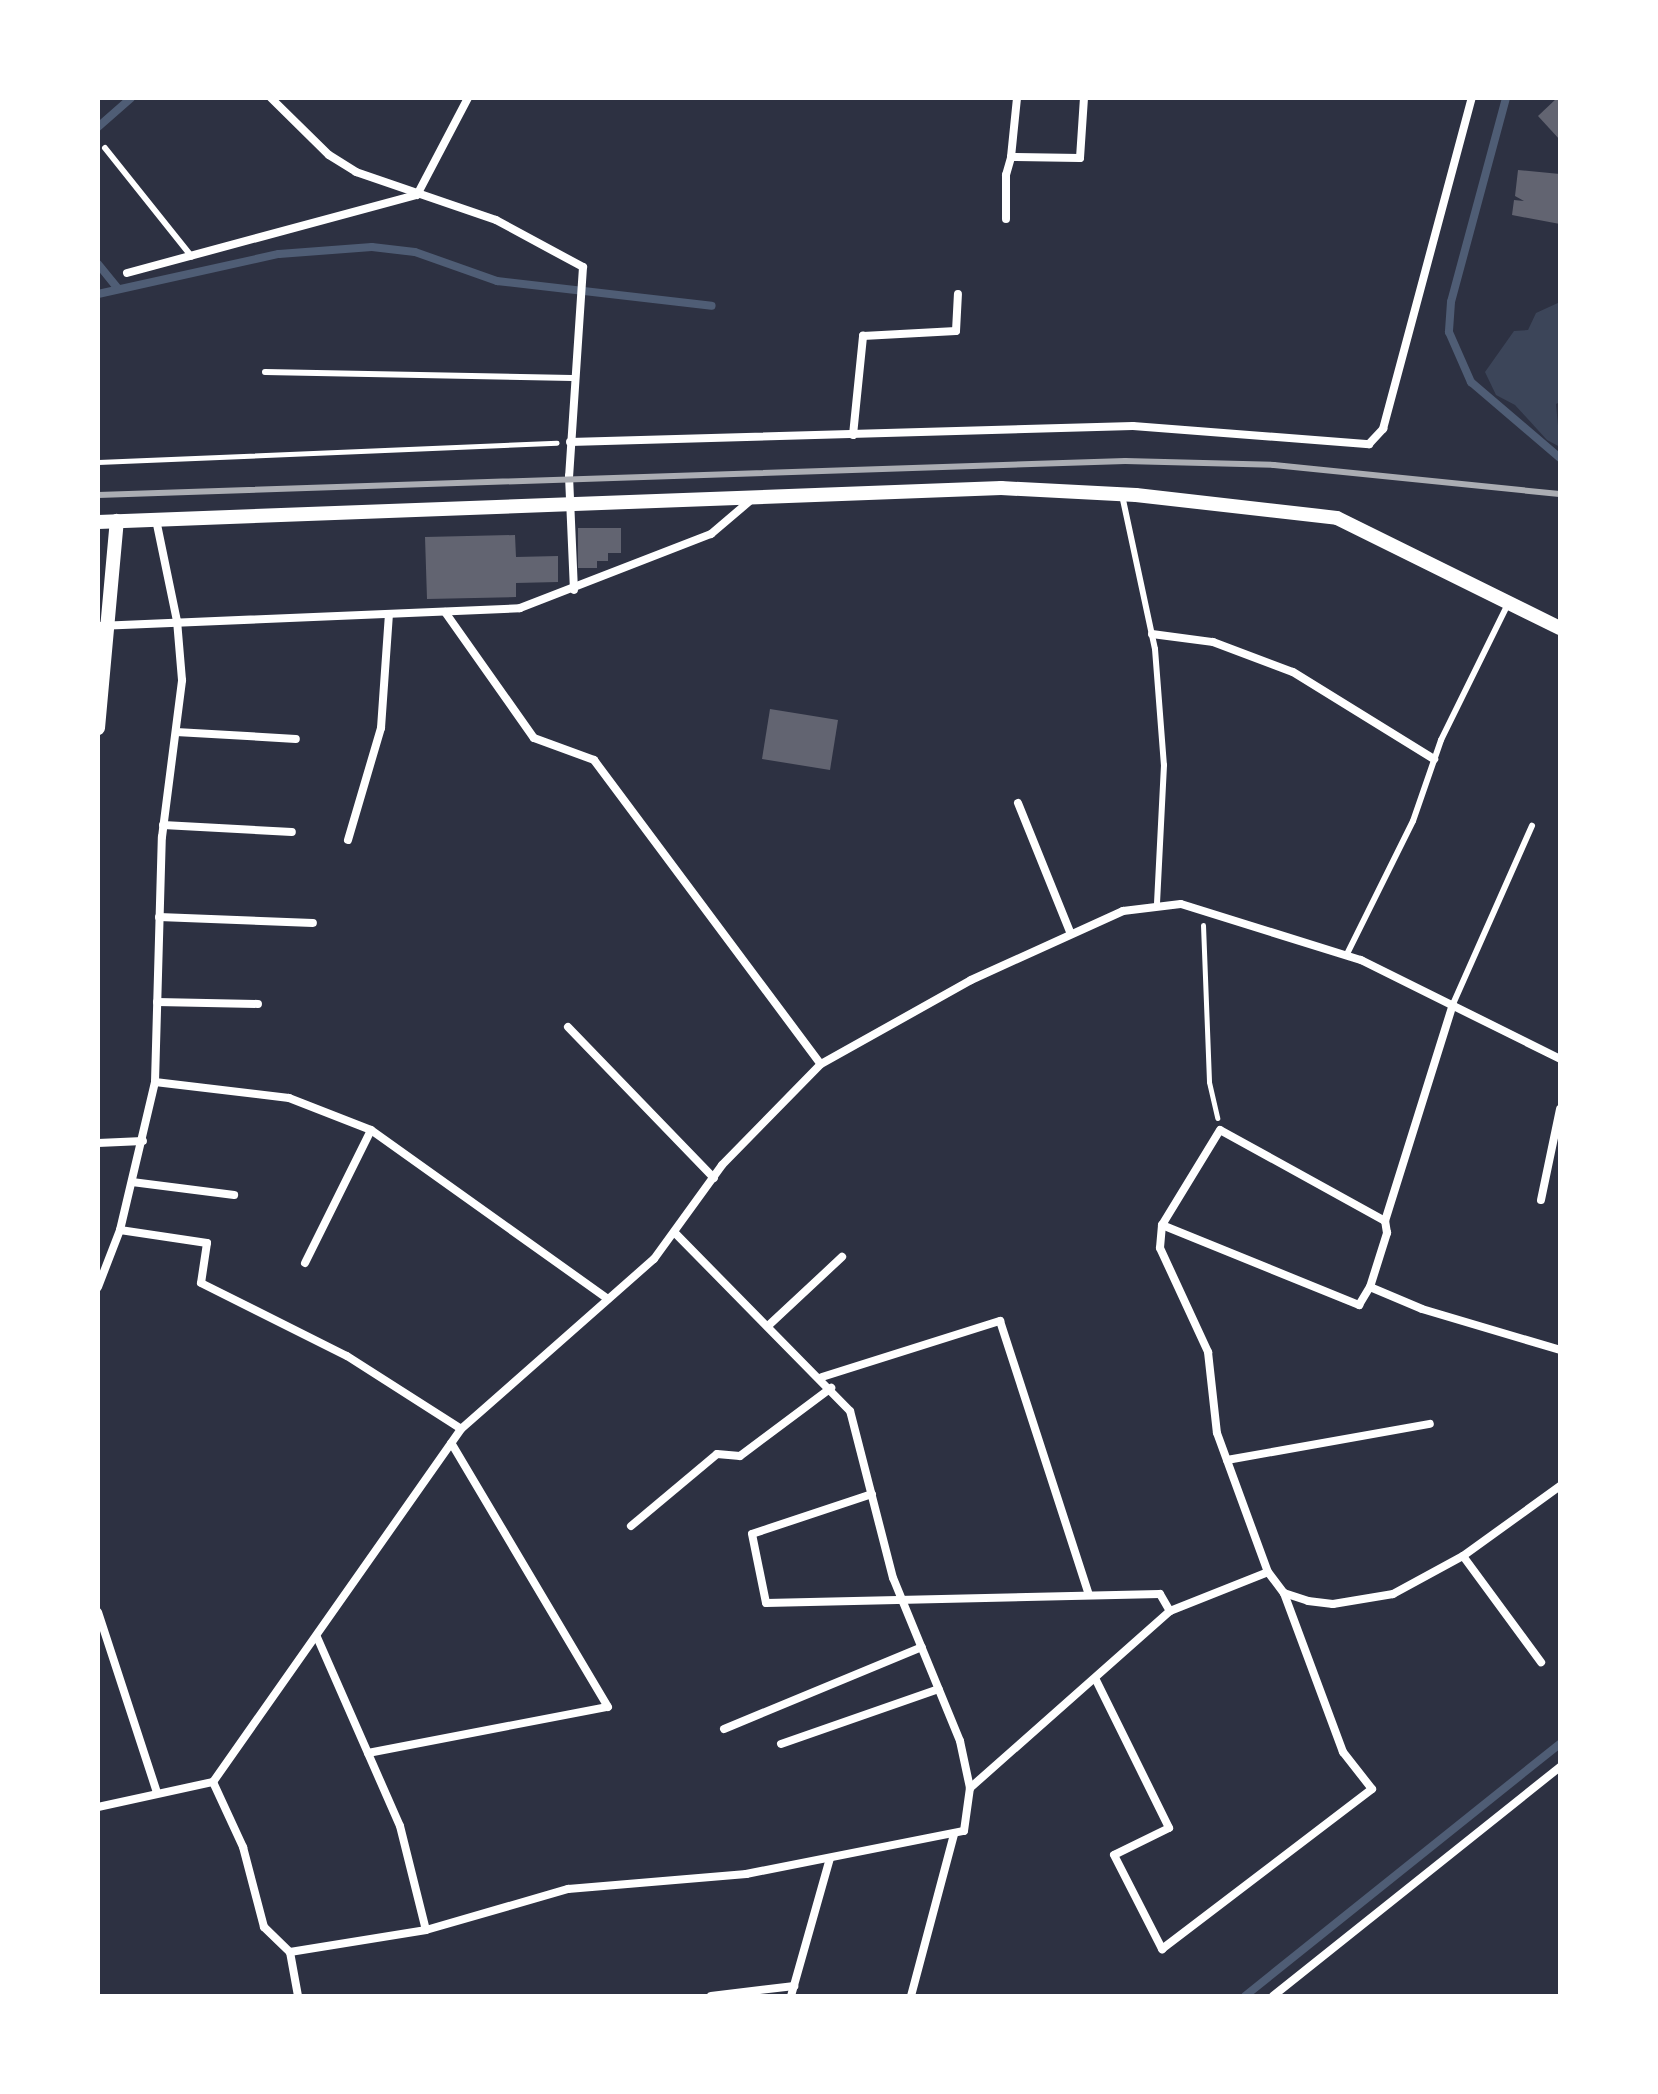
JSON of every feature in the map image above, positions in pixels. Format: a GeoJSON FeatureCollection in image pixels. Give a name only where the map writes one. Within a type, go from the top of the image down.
{"type":"FeatureCollection","features":[{"type":"Feature","properties":{"kind":"street"},"geometry":{"type":"LineString","coordinates":[[271,98],[329,155],[417,195],[496,220],[583,267],[572,378],[570,442],[569,506],[574,590]]}},
{"type":"Feature","properties":{"kind":"street"},"geometry":{"type":"LineString","coordinates":[[127,273],[417,195],[468,98]]}},
{"type":"Feature","properties":{"kind":"street"},"geometry":{"type":"LineString","coordinates":[[1006,219],[1006,175],[1011,157],[1017,98]]}},
{"type":"Feature","properties":{"kind":"street"},"geometry":{"type":"LineString","coordinates":[[1011,157],[1080,158],[1084,98]]}},
{"type":"Feature","properties":{"kind":"street"},"geometry":{"type":"LineString","coordinates":[[570,442],[1133,426],[1369,444],[1383,429],[1472,98]]}},
{"type":"Feature","properties":{"kind":"street"},"geometry":{"type":"LineString","coordinates":[[853,435],[863,336],[956,331],[958,294]]}},
{"type":"Feature","properties":{"kind":"street"},"geometry":{"type":"LineString","coordinates":[[98,522],[751,500],[1001,488],[1122,494],[1337,518],[1560,628]]}},
{"type":"Feature","properties":{"kind":"street"},"geometry":{"type":"LineString","coordinates":[[104,626],[520,608],[574,590],[711,534],[751,500]]}},
{"type":"Feature","properties":{"kind":"street"},"geometry":{"type":"LineString","coordinates":[[98,1287],[120,1230],[155,1082],[163,825],[182,680],[177,621],[156,520]]}},
{"type":"Feature","properties":{"kind":"street"},"geometry":{"type":"LineString","coordinates":[[98,728],[104,626],[117,521]]}},
{"type":"Feature","properties":{"kind":"street"},"geometry":{"type":"LineString","coordinates":[[445,612],[534,738],[594,760],[821,1064]]}},
{"type":"Feature","properties":{"kind":"street"},"geometry":{"type":"LineString","coordinates":[[348,840],[381,728],[389,614]]}},
{"type":"Feature","properties":{"kind":"street"},"geometry":{"type":"LineString","coordinates":[[1152,634],[1213,642],[1293,672],[1434,759]]}},
{"type":"Feature","properties":{"kind":"street"},"geometry":{"type":"LineString","coordinates":[[176,732],[296,739]]}},
{"type":"Feature","properties":{"kind":"street"},"geometry":{"type":"LineString","coordinates":[[1018,803],[1070,932]]}},
{"type":"Feature","properties":{"kind":"street"},"geometry":{"type":"LineString","coordinates":[[163,825],[292,832]]}},
{"type":"Feature","properties":{"kind":"street"},"geometry":{"type":"LineString","coordinates":[[98,1807],[213,1782],[461,1429],[608,1299],[676,1234],[714,1178],[821,1064],[1070,932],[1123,911],[1157,903],[1202,910],[1347,954],[1560,1059]]}},
{"type":"Feature","properties":{"kind":"street"},"geometry":{"type":"LineString","coordinates":[[159,917],[313,923]]}},
{"type":"Feature","properties":{"kind":"street"},"geometry":{"type":"LineString","coordinates":[[157,1002],[258,1004]]}},
{"type":"Feature","properties":{"kind":"street"},"geometry":{"type":"LineString","coordinates":[[1162,1225],[1359,1305],[1370,1287],[1387,1233],[1385,1221],[1453,1004]]}},
{"type":"Feature","properties":{"kind":"street"},"geometry":{"type":"LineString","coordinates":[[568,1027],[714,1178]]}},
{"type":"Feature","properties":{"kind":"street"},"geometry":{"type":"LineString","coordinates":[[155,1082],[289,1098],[371,1130],[608,1299]]}},
{"type":"Feature","properties":{"kind":"street"},"geometry":{"type":"LineString","coordinates":[[1541,1200],[1560,1109]]}},
{"type":"Feature","properties":{"kind":"street"},"geometry":{"type":"LineString","coordinates":[[305,1263],[371,1130]]}},
{"type":"Feature","properties":{"kind":"street"},"geometry":{"type":"LineString","coordinates":[[1096,1680],[1169,1828],[1114,1855],[1162,1949],[1372,1789],[1343,1752],[1284,1593],[1268,1572],[1217,1433],[1208,1352],[1160,1248],[1162,1225],[1220,1130],[1385,1221]]}},
{"type":"Feature","properties":{"kind":"street"},"geometry":{"type":"LineString","coordinates":[[98,1143],[143,1141]]}},
{"type":"Feature","properties":{"kind":"street"},"geometry":{"type":"LineString","coordinates":[[132,1182],[234,1195]]}},
{"type":"Feature","properties":{"kind":"street"},"geometry":{"type":"LineString","coordinates":[[120,1230],[207,1243],[201,1283],[347,1356],[461,1429]]}},
{"type":"Feature","properties":{"kind":"street"},"geometry":{"type":"LineString","coordinates":[[290,1952],[426,1930],[568,1889],[746,1874],[964,1831],[970,1788],[960,1741],[901,1598],[850,1411],[822,1377],[676,1234]]}},
{"type":"Feature","properties":{"kind":"street"},"geometry":{"type":"LineString","coordinates":[[769,1325],[842,1257]]}},
{"type":"Feature","properties":{"kind":"street"},"geometry":{"type":"LineString","coordinates":[[1370,1287],[1422,1309],[1560,1350]]}},
{"type":"Feature","properties":{"kind":"street"},"geometry":{"type":"LineString","coordinates":[[822,1377],[1000,1321],[1089,1595]]}},
{"type":"Feature","properties":{"kind":"street"},"geometry":{"type":"LineString","coordinates":[[631,1526],[717,1454],[740,1456],[831,1388]]}},
{"type":"Feature","properties":{"kind":"street"},"geometry":{"type":"LineString","coordinates":[[1227,1460],[1430,1424]]}},
{"type":"Feature","properties":{"kind":"street"},"geometry":{"type":"LineString","coordinates":[[368,1753],[608,1707],[451,1443]]}},
{"type":"Feature","properties":{"kind":"street"},"geometry":{"type":"LineString","coordinates":[[1284,1593],[1333,1604],[1393,1594],[1463,1556],[1560,1486]]}},
{"type":"Feature","properties":{"kind":"street"},"geometry":{"type":"LineString","coordinates":[[872,1494],[752,1534],[766,1603],[1160,1594],[1170,1611]]}},
{"type":"Feature","properties":{"kind":"street"},"geometry":{"type":"LineString","coordinates":[[1463,1556],[1541,1662]]}},
{"type":"Feature","properties":{"kind":"street"},"geometry":{"type":"LineString","coordinates":[[970,1788],[1096,1680],[1170,1611],[1268,1572]]}},
{"type":"Feature","properties":{"kind":"street"},"geometry":{"type":"LineString","coordinates":[[98,1612],[157,1792]]}},
{"type":"Feature","properties":{"kind":"street"},"geometry":{"type":"LineString","coordinates":[[317,1637],[400,1826],[426,1930]]}},
{"type":"Feature","properties":{"kind":"street"},"geometry":{"type":"LineString","coordinates":[[724,1729],[922,1647]]}},
{"type":"Feature","properties":{"kind":"street"},"geometry":{"type":"LineString","coordinates":[[781,1744],[939,1689]]}},
{"type":"Feature","properties":{"kind":"street"},"geometry":{"type":"LineString","coordinates":[[1273,1996],[1560,1767]]}},
{"type":"Feature","properties":{"kind":"street"},"geometry":{"type":"LineString","coordinates":[[213,1782],[243,1847],[264,1927],[290,1952],[298,1996]]}},
{"type":"Feature","properties":{"kind":"street"},"geometry":{"type":"LineString","coordinates":[[911,1996],[954,1834]]}},
{"type":"Feature","properties":{"kind":"street"},"geometry":{"type":"LineString","coordinates":[[791,1996],[830,1858]]}},
{"type":"Feature","properties":{"kind":"street"},"geometry":{"type":"LineString","coordinates":[[711,1996],[794,1986]]}},
{"type":"Feature","properties":{"kind":"lane"},"geometry":{"type":"LineString","coordinates":[[105,148],[192,257]]}},
{"type":"Feature","properties":{"kind":"lane"},"geometry":{"type":"LineString","coordinates":[[265,372],[572,378]]}},
{"type":"Feature","properties":{"kind":"lane"},"geometry":{"type":"LineString","coordinates":[[1122,494],[1152,634],[1164,765],[1157,903]]}},
{"type":"Feature","properties":{"kind":"lane"},"geometry":{"type":"LineString","coordinates":[[1347,954],[1413,821],[1434,759],[1509,601]]}},
{"type":"Feature","properties":{"kind":"lane"},"geometry":{"type":"LineString","coordinates":[[1453,1004],[1532,826]]}},
{"type":"Feature","properties":{"kind":"path"},"geometry":{"type":"LineString","coordinates":[[98,462],[570,442]]}},
{"type":"Feature","properties":{"kind":"path"},"geometry":{"type":"LineString","coordinates":[[1202,910],[1209,1082],[1220,1130]]}},
{"type":"Feature","properties":{"kind":"shaded area"},"geometry":{"type":"Polygon","coordinates":[[[1560,302],[1560,402],[1556,404],[1560,447],[1547,440],[1515,405],[1496,395],[1485,372],[1514,331],[1528,330],[1536,313],[1560,302]]]}},
{"type":"Feature","properties":{"kind":"building"},"geometry":{"type":"Polygon","coordinates":[[[1560,98],[1560,140],[1538,116],[1560,98]]]}},
{"type":"Feature","properties":{"kind":"building"},"geometry":{"type":"Polygon","coordinates":[[[1518,170],[1560,174],[1560,224],[1512,215],[1514,200],[1524,201],[1515,196],[1518,170]]]}},
{"type":"Feature","properties":{"kind":"building"},"geometry":{"type":"Polygon","coordinates":[[[578,528],[621,528],[621,553],[608,553],[608,561],[597,561],[597,568],[578,568],[578,528]]]}},
{"type":"Feature","properties":{"kind":"building"},"geometry":{"type":"Polygon","coordinates":[[[515,535],[516,557],[558,556],[558,582],[516,583],[516,597],[427,599],[425,537],[515,535]]]}},
{"type":"Feature","properties":{"kind":"building"},"geometry":{"type":"Polygon","coordinates":[[[770,709],[838,720],[830,770],[762,759],[770,709]]]}},
{"type":"Feature","properties":{"kind":"waterway"},"geometry":{"type":"LineString","coordinates":[[98,127],[131,98]]}},
{"type":"Feature","properties":{"kind":"waterway"},"geometry":{"type":"LineString","coordinates":[[1506,98],[1451,302],[1449,332],[1471,382],[1560,458]]}},
{"type":"Feature","properties":{"kind":"waterway"},"geometry":{"type":"LineString","coordinates":[[98,294],[279,254],[372,247],[415,252],[497,281],[712,306]]}},
{"type":"Feature","properties":{"kind":"waterway"},"geometry":{"type":"LineString","coordinates":[[98,264],[118,289]]}},
{"type":"Feature","properties":{"kind":"waterway"},"geometry":{"type":"LineString","coordinates":[[1245,1996],[1560,1744]]}},
{"type":"Feature","properties":{"kind":"railway"},"geometry":{"type":"LineString","coordinates":[[98,495],[1125,461],[1274,465],[1560,494]]}}]}
